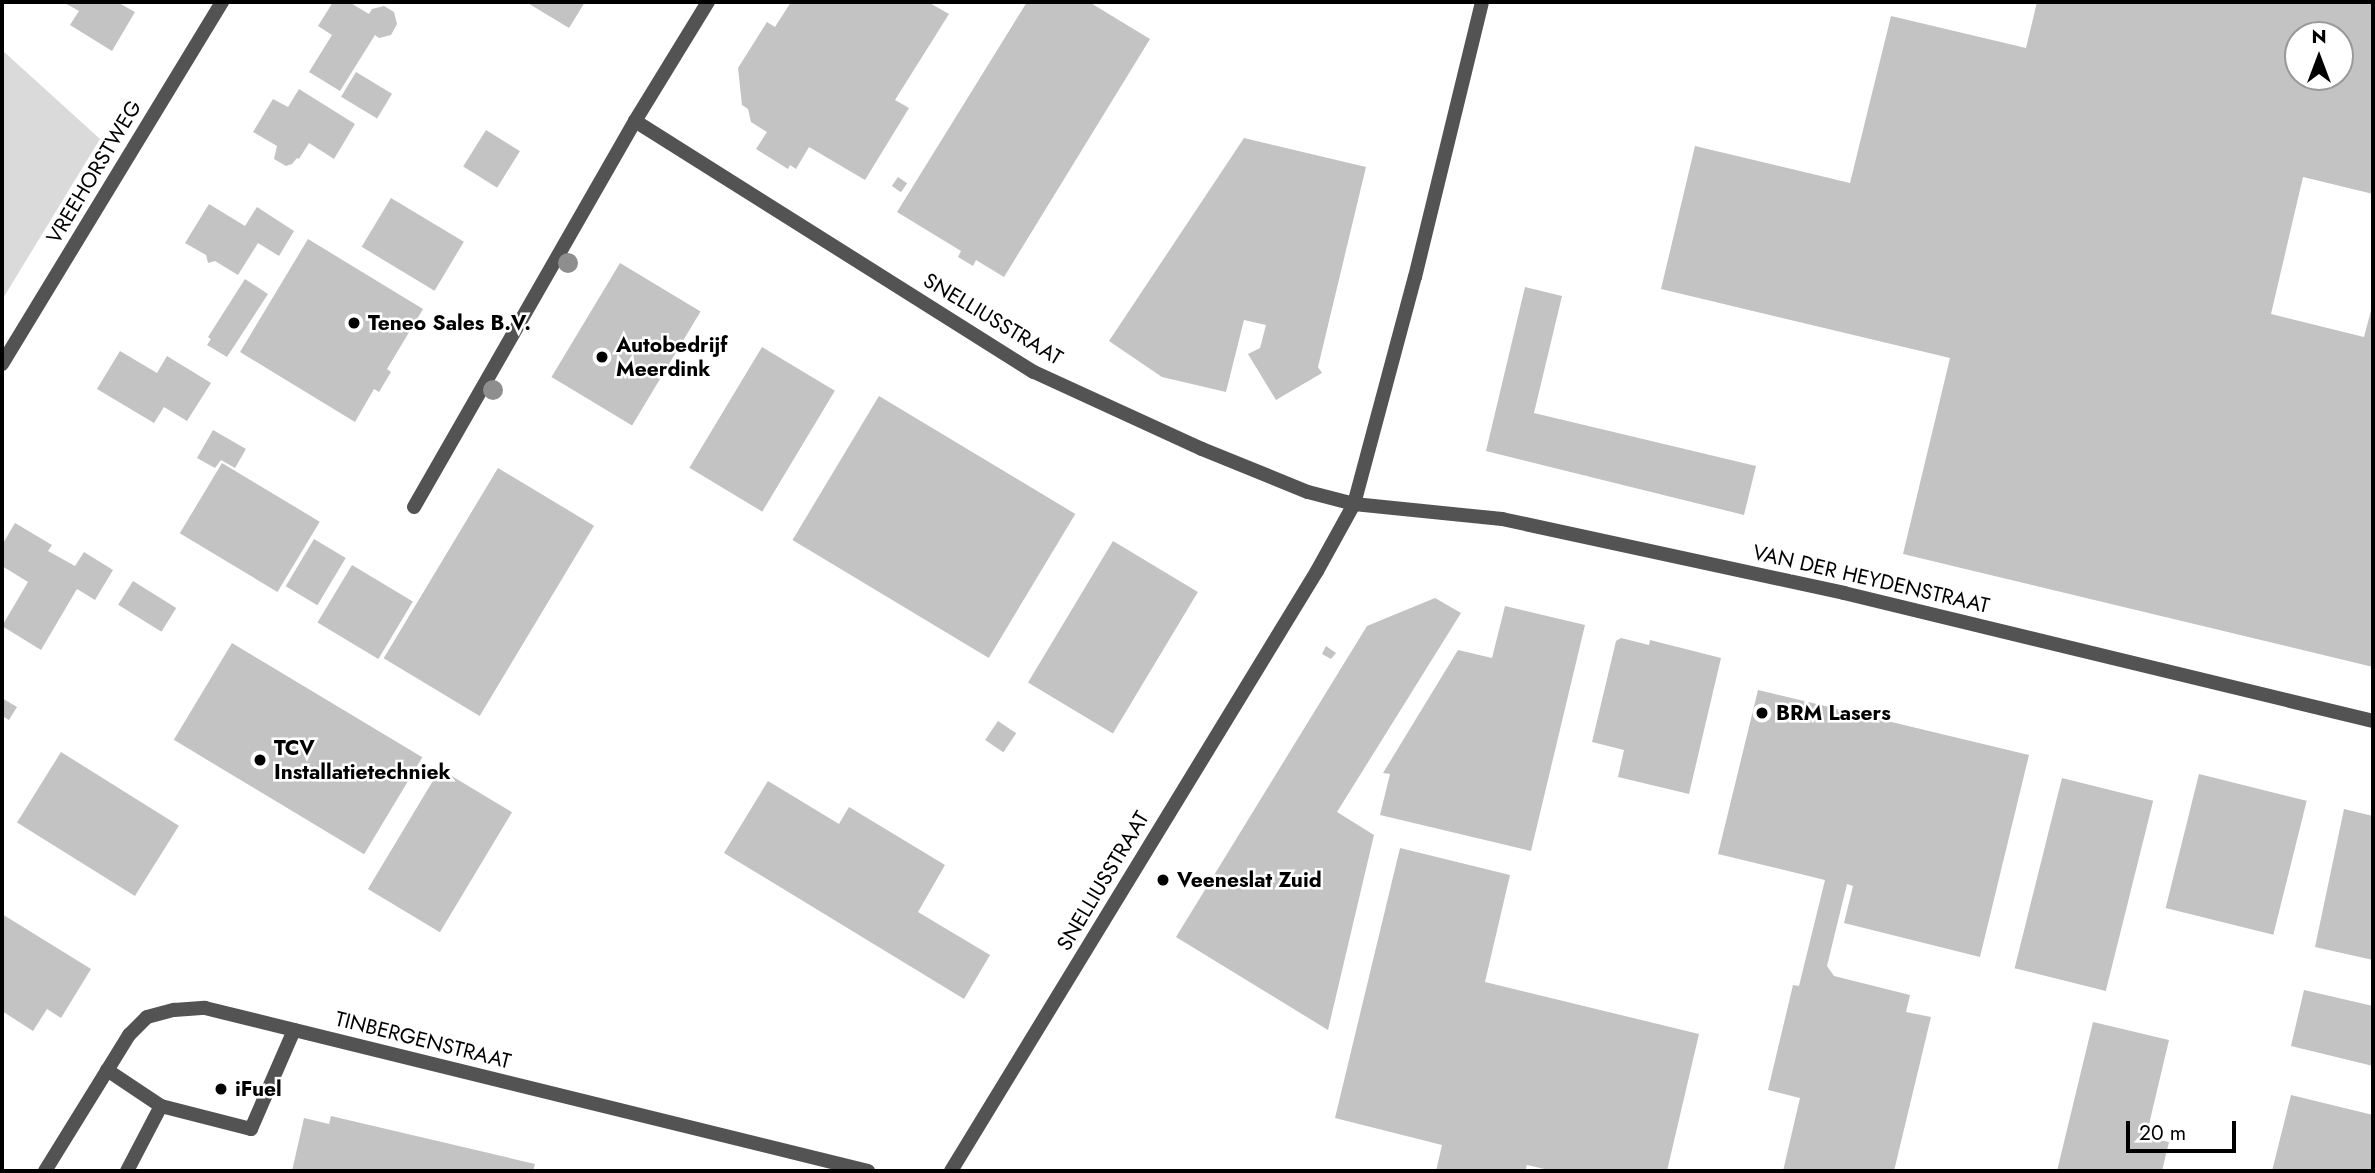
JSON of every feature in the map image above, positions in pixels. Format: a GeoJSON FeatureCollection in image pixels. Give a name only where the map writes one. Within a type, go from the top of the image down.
{"type":"FeatureCollection","features":[{"type":"Feature","properties":{"kind":"street","name":"VREEHORSTWEG"},"geometry":{"type":"LineString","coordinates":[[2,364],[222,2]]}},
{"type":"Feature","properties":{"kind":"street"},"geometry":{"type":"LineString","coordinates":[[414,508],[635,121],[708,2]]}},
{"type":"Feature","properties":{"kind":"street","name":"SNELLIUSSTRAAT"},"geometry":{"type":"LineString","coordinates":[[951,1171],[1317,571],[1354,504],[1415,278],[1482,2]]}},
{"type":"Feature","properties":{"kind":"street","name":"SNELLIUSSTRAAT"},"geometry":{"type":"LineString","coordinates":[[635,121],[1034,372],[1202,449],[1308,492],[1354,504]]}},
{"type":"Feature","properties":{"kind":"street","name":"VAN DER HEYDENSTRAAT"},"geometry":{"type":"LineString","coordinates":[[1354,504],[1502,519],[1844,593],[2373,721]]}},
{"type":"Feature","properties":{"kind":"street","name":"TINBERGENSTRAAT"},"geometry":{"type":"LineString","coordinates":[[45,1171],[129,1034],[147,1017],[174,1010],[205,1008],[869,1171]]}},
{"type":"Feature","properties":{"kind":"street"},"geometry":{"type":"LineString","coordinates":[[107,1070],[161,1107],[251,1129],[293,1030]]}},
{"type":"Feature","properties":{"kind":"street"},"geometry":{"type":"LineString","coordinates":[[127,1171],[161,1107]]}},
{"type":"Feature","properties":{"kind":"shaded area"},"geometry":{"type":"Polygon","coordinates":[[[2,50],[100,139],[2,300],[2,50]]]}},
{"type":"Feature","properties":{"kind":"building"},"geometry":{"type":"Polygon","coordinates":[[[63,2],[117,2],[135,12],[112,51],[70,25],[79,11],[63,2]]]}},
{"type":"Feature","properties":{"kind":"building"},"geometry":{"type":"Polygon","coordinates":[[[333,2],[349,2],[369,14],[372,9],[384,6],[394,12],[397,24],[391,35],[379,38],[375,35],[340,91],[309,72],[332,35],[318,26],[333,2]]]}},
{"type":"Feature","properties":{"kind":"building"},"geometry":{"type":"Polygon","coordinates":[[[526,2],[585,2],[569,28],[526,2]]]}},
{"type":"Feature","properties":{"kind":"building"},"geometry":{"type":"Polygon","coordinates":[[[791,2],[928,2],[949,14],[895,100],[909,108],[865,180],[809,147],[796,169],[790,165],[788,169],[756,149],[767,132],[751,122],[748,109],[742,105],[738,68],[767,22],[775,27],[791,2]]]}},
{"type":"Feature","properties":{"kind":"building"},"geometry":{"type":"Polygon","coordinates":[[[1027,2],[1089,2],[1150,39],[1004,277],[976,260],[973,266],[958,257],[961,251],[897,212],[1027,2]]]}},
{"type":"Feature","properties":{"kind":"building"},"geometry":{"type":"Polygon","coordinates":[[[2037,2],[2373,2],[2373,194],[2303,177],[2271,314],[2364,337],[2373,303],[2373,667],[1903,554],[1950,358],[1661,289],[1695,146],[1850,183],[1891,16],[2026,48],[2037,2]]]}},
{"type":"Feature","properties":{"kind":"building"},"geometry":{"type":"Polygon","coordinates":[[[356,72],[392,94],[377,118],[341,97],[356,72]]]}},
{"type":"Feature","properties":{"kind":"building"},"geometry":{"type":"Polygon","coordinates":[[[299,89],[355,124],[334,159],[309,143],[299,159],[286,166],[274,159],[277,146],[253,132],[273,99],[288,107],[299,89]]]}},
{"type":"Feature","properties":{"kind":"building"},"geometry":{"type":"Polygon","coordinates":[[[486,130],[520,151],[497,188],[463,166],[486,130]]]}},
{"type":"Feature","properties":{"kind":"building"},"geometry":{"type":"Polygon","coordinates":[[[1244,138],[1366,167],[1318,367],[1322,373],[1276,400],[1248,354],[1260,348],[1266,325],[1244,320],[1226,392],[1162,377],[1109,341],[1244,138]]]}},
{"type":"Feature","properties":{"kind":"building"},"geometry":{"type":"Polygon","coordinates":[[[898,177],[907,183],[901,192],[892,186],[898,177]]]}},
{"type":"Feature","properties":{"kind":"building"},"geometry":{"type":"Polygon","coordinates":[[[391,198],[464,242],[435,291],[362,247],[391,198]]]}},
{"type":"Feature","properties":{"kind":"building"},"geometry":{"type":"Polygon","coordinates":[[[209,204],[245,226],[257,207],[294,231],[279,256],[258,243],[238,275],[215,261],[208,263],[206,255],[185,243],[209,204]]]}},
{"type":"Feature","properties":{"kind":"building"},"geometry":{"type":"Polygon","coordinates":[[[308,239],[423,309],[387,369],[391,372],[379,392],[374,389],[355,422],[240,352],[308,239]]]}},
{"type":"Feature","properties":{"kind":"building"},"geometry":{"type":"Polygon","coordinates":[[[620,263],[701,311],[632,425],[551,377],[620,263]]]}},
{"type":"Feature","properties":{"kind":"building"},"geometry":{"type":"Polygon","coordinates":[[[245,279],[268,294],[227,357],[207,345],[211,339],[208,337],[245,279]]]}},
{"type":"Feature","properties":{"kind":"building"},"geometry":{"type":"Polygon","coordinates":[[[1525,287],[1562,296],[1534,413],[1756,466],[1744,515],[1486,451],[1525,287]]]}},
{"type":"Feature","properties":{"kind":"building"},"geometry":{"type":"Polygon","coordinates":[[[762,347],[835,391],[762,512],[689,468],[762,347]]]}},
{"type":"Feature","properties":{"kind":"building"},"geometry":{"type":"Polygon","coordinates":[[[120,351],[157,373],[167,356],[211,383],[187,421],[164,407],[154,423],[97,389],[120,351]]]}},
{"type":"Feature","properties":{"kind":"building"},"geometry":{"type":"Polygon","coordinates":[[[879,396],[1075,514],[989,658],[792,540],[879,396]]]}},
{"type":"Feature","properties":{"kind":"building"},"geometry":{"type":"Polygon","coordinates":[[[213,430],[246,449],[235,468],[221,460],[215,468],[197,458],[213,430]]]}},
{"type":"Feature","properties":{"kind":"building"},"geometry":{"type":"Polygon","coordinates":[[[222,463],[320,522],[277,592],[180,533],[222,463]]]}},
{"type":"Feature","properties":{"kind":"building"},"geometry":{"type":"Polygon","coordinates":[[[498,468],[594,526],[480,716],[384,658],[498,468]]]}},
{"type":"Feature","properties":{"kind":"building"},"geometry":{"type":"Polygon","coordinates":[[[15,523],[52,545],[48,551],[75,566],[84,552],[113,570],[95,600],[77,589],[41,650],[2,626],[28,582],[2,566],[2,545],[15,523]]]}},
{"type":"Feature","properties":{"kind":"building"},"geometry":{"type":"Polygon","coordinates":[[[314,539],[346,558],[317,605],[286,586],[314,539]]]}},
{"type":"Feature","properties":{"kind":"building"},"geometry":{"type":"Polygon","coordinates":[[[1113,541],[1198,592],[1113,733],[1028,682],[1113,541]]]}},
{"type":"Feature","properties":{"kind":"building"},"geometry":{"type":"Polygon","coordinates":[[[352,565],[413,602],[378,659],[317,622],[352,565]]]}},
{"type":"Feature","properties":{"kind":"building"},"geometry":{"type":"Polygon","coordinates":[[[133,581],[176,608],[161,632],[118,605],[133,581]]]}},
{"type":"Feature","properties":{"kind":"building"},"geometry":{"type":"Polygon","coordinates":[[[1435,598],[1461,613],[1337,812],[1374,835],[1328,1030],[1176,937],[1367,626],[1435,598]]]}},
{"type":"Feature","properties":{"kind":"building"},"geometry":{"type":"Polygon","coordinates":[[[1505,606],[1585,625],[1531,851],[1380,815],[1390,774],[1383,773],[1458,650],[1492,658],[1505,606]]]}},
{"type":"Feature","properties":{"kind":"building"},"geometry":{"type":"Polygon","coordinates":[[[1621,638],[1649,645],[1650,640],[1721,658],[1689,794],[1618,777],[1624,750],[1592,742],[1616,641],[1621,638]]]}},
{"type":"Feature","properties":{"kind":"building"},"geometry":{"type":"Polygon","coordinates":[[[232,643],[422,757],[364,854],[174,740],[232,643]]]}},
{"type":"Feature","properties":{"kind":"building"},"geometry":{"type":"Polygon","coordinates":[[[1326,646],[1336,653],[1331,659],[1322,654],[1326,646]]]}},
{"type":"Feature","properties":{"kind":"building"},"geometry":{"type":"Polygon","coordinates":[[[1758,690],[2029,755],[1980,957],[1844,923],[1853,886],[1847,884],[1827,966],[1834,976],[1910,995],[1906,1012],[1931,1017],[1894,1171],[1783,1171],[1800,1098],[1768,1090],[1793,985],[1799,986],[1825,880],[1718,854],[1758,690]]]}},
{"type":"Feature","properties":{"kind":"building"},"geometry":{"type":"Polygon","coordinates":[[[2,698],[17,707],[9,720],[4,717],[2,720],[2,698]]]}},
{"type":"Feature","properties":{"kind":"building"},"geometry":{"type":"Polygon","coordinates":[[[998,721],[1016,733],[1003,752],[985,740],[998,721]]]}},
{"type":"Feature","properties":{"kind":"building"},"geometry":{"type":"Polygon","coordinates":[[[61,752],[179,826],[135,896],[17,822],[61,752]]]}},
{"type":"Feature","properties":{"kind":"building"},"geometry":{"type":"Polygon","coordinates":[[[440,769],[512,812],[440,932],[368,889],[440,769]]]}},
{"type":"Feature","properties":{"kind":"building"},"geometry":{"type":"Polygon","coordinates":[[[2199,774],[2307,801],[2273,935],[2166,908],[2199,774]]]}},
{"type":"Feature","properties":{"kind":"building"},"geometry":{"type":"Polygon","coordinates":[[[2062,778],[2153,801],[2106,991],[2015,968],[2062,778]]]}},
{"type":"Feature","properties":{"kind":"building"},"geometry":{"type":"Polygon","coordinates":[[[768,781],[839,824],[849,807],[945,865],[918,912],[990,955],[964,999],[724,853],[768,781]]]}},
{"type":"Feature","properties":{"kind":"building"},"geometry":{"type":"Polygon","coordinates":[[[2344,809],[2373,816],[2373,960],[2315,947],[2344,809]]]}},
{"type":"Feature","properties":{"kind":"building"},"geometry":{"type":"Polygon","coordinates":[[[1400,848],[1510,875],[1485,982],[1699,1034],[1667,1171],[1553,1171],[1527,1165],[1525,1171],[1436,1171],[1442,1145],[1335,1118],[1400,848]]]}},
{"type":"Feature","properties":{"kind":"building"},"geometry":{"type":"Polygon","coordinates":[[[2,914],[91,969],[61,1018],[47,1009],[33,1031],[2,1011],[2,914]]]}},
{"type":"Feature","properties":{"kind":"building"},"geometry":{"type":"Polygon","coordinates":[[[2304,990],[2373,1006],[2373,1066],[2291,1046],[2304,990]]]}},
{"type":"Feature","properties":{"kind":"building"},"geometry":{"type":"Polygon","coordinates":[[[2093,1022],[2169,1040],[2146,1137],[2169,1142],[2162,1171],[2057,1171],[2093,1022]]]}},
{"type":"Feature","properties":{"kind":"building"},"geometry":{"type":"Polygon","coordinates":[[[2291,1095],[2373,1115],[2373,1171],[2272,1171],[2291,1095]]]}},
{"type":"Feature","properties":{"kind":"building"},"geometry":{"type":"Polygon","coordinates":[[[331,1116],[535,1164],[533,1171],[292,1171],[304,1118],[329,1124],[331,1116]]]}},
{"type":"Feature","properties":{"kind":"place","name":"Teneo Sales B.V."},"geometry":{"type":"Point","coordinates":[354,323]}},
{"type":"Feature","properties":{"kind":"place","name":"Autobedrijf Meerdink"},"geometry":{"type":"Point","coordinates":[602,357]}},
{"type":"Feature","properties":{"kind":"place","name":"BRM Lasers"},"geometry":{"type":"Point","coordinates":[1762,713]}},
{"type":"Feature","properties":{"kind":"place","name":"TCV Installatietechniek"},"geometry":{"type":"Point","coordinates":[260,760]}},
{"type":"Feature","properties":{"kind":"place","name":"Veeneslat Zuid"},"geometry":{"type":"Point","coordinates":[1163,880]}},
{"type":"Feature","properties":{"kind":"place","name":"iFuel"},"geometry":{"type":"Point","coordinates":[221,1089]}}]}
